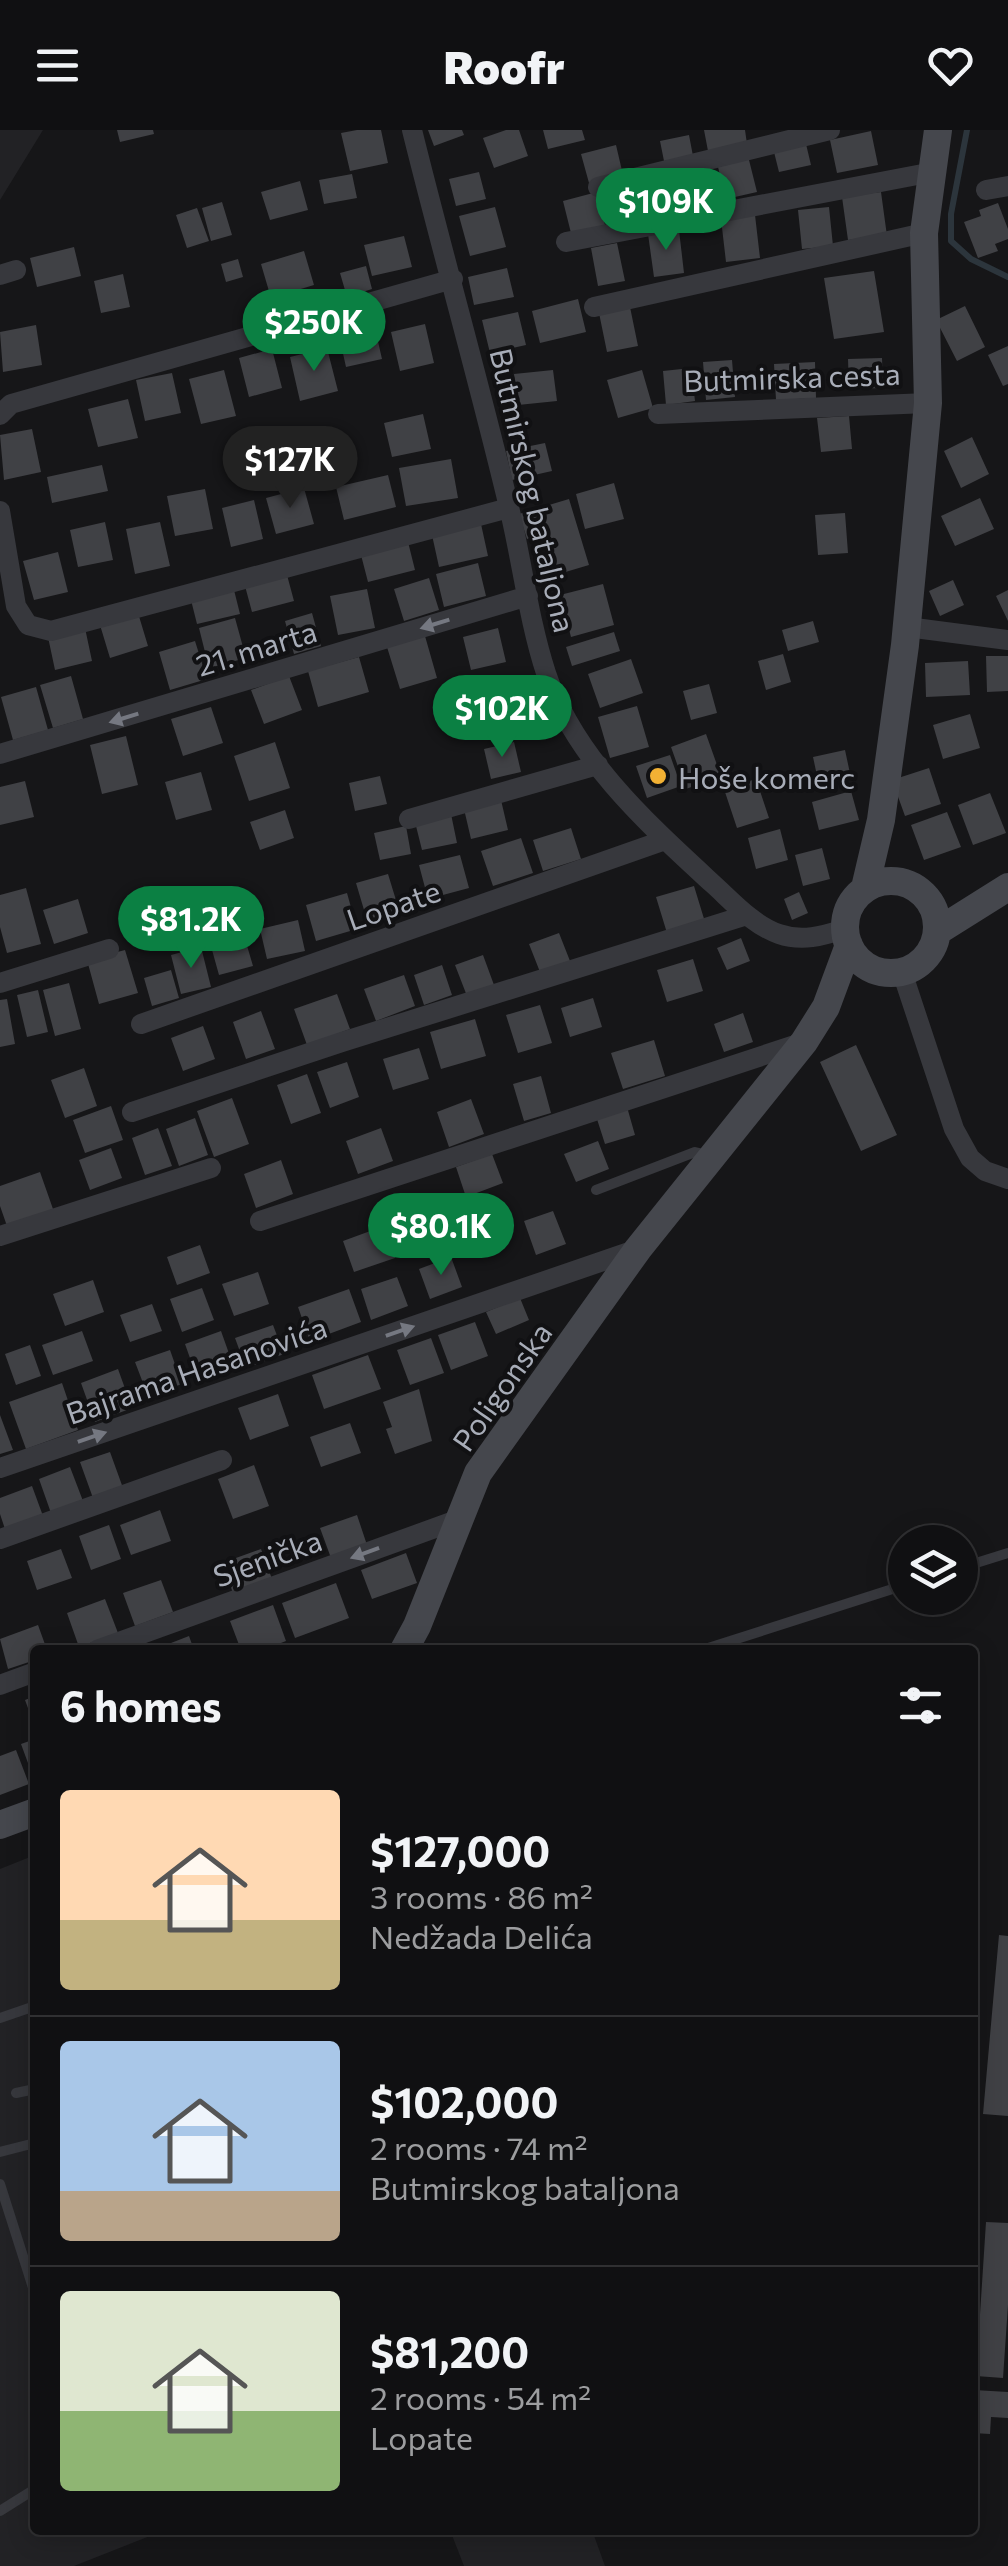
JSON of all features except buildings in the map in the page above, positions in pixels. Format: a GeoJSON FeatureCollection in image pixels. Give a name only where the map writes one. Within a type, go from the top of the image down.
{"type":"FeatureCollection","features":[{"type":"Feature","properties":{"kind":"street","name":"Butmirskog bataljona"},"geometry":{"type":"LineString","coordinates":[[412,130],[453,279],[546,673],[566,718],[598,766],[666,840],[747,915],[774,932],[794,938],[847,937]]}},
{"type":"Feature","properties":{"kind":"street"},"geometry":{"type":"LineString","coordinates":[[598,187],[830,130]]}},
{"type":"Feature","properties":{"kind":"street","name":"Butmirska cesta"},"geometry":{"type":"LineString","coordinates":[[865,888],[881,820],[907,627],[928,403],[924,233],[938,130]]}},
{"type":"Feature","properties":{"kind":"street"},"geometry":{"type":"LineString","coordinates":[[566,242],[933,172]]}},
{"type":"Feature","properties":{"kind":"street"},"geometry":{"type":"LineString","coordinates":[[986,190],[1008,186]]}},
{"type":"Feature","properties":{"kind":"street"},"geometry":{"type":"LineString","coordinates":[[594,307],[924,233]]}},
{"type":"Feature","properties":{"kind":"street"},"geometry":{"type":"LineString","coordinates":[[0,415],[11,404],[453,279]]}},
{"type":"Feature","properties":{"kind":"street","name":"Butmirska cesta"},"geometry":{"type":"LineString","coordinates":[[658,414],[928,403]]}},
{"type":"Feature","properties":{"kind":"street"},"geometry":{"type":"LineString","coordinates":[[0,511],[16,606],[28,625],[51,632],[509,508]]}},
{"type":"Feature","properties":{"kind":"street","name":"21. marta"},"geometry":{"type":"LineString","coordinates":[[0,754],[528,596]]}},
{"type":"Feature","properties":{"kind":"street"},"geometry":{"type":"LineString","coordinates":[[907,627],[1008,640]]}},
{"type":"Feature","properties":{"kind":"street"},"geometry":{"type":"LineString","coordinates":[[410,819],[598,766]]}},
{"type":"Feature","properties":{"kind":"street","name":"Butmirska cesta"},"geometry":{"type":"LineString","coordinates":[[881,820],[917,890]]}},
{"type":"Feature","properties":{"kind":"street","name":"Lopate"},"geometry":{"type":"LineString","coordinates":[[141,1024],[666,840]]}},
{"type":"Feature","properties":{"kind":"street"},"geometry":{"type":"LineString","coordinates":[[917,890],[934,910],[938,932],[929,954],[918,965],[902,972],[870,968],[858,958],[847,937],[847,914],[865,888],[880,882],[917,890],[1007,888]]}},
{"type":"Feature","properties":{"kind":"street"},"geometry":{"type":"LineString","coordinates":[[938,932],[1007,888]]}},
{"type":"Feature","properties":{"kind":"street"},"geometry":{"type":"LineString","coordinates":[[132,1112],[747,915]]}},
{"type":"Feature","properties":{"kind":"street","name":"Poligonska"},"geometry":{"type":"LineString","coordinates":[[407,1645],[478,1472],[638,1249],[804,1042],[826,1007],[847,937]]}},
{"type":"Feature","properties":{"kind":"street"},"geometry":{"type":"LineString","coordinates":[[0,983],[108,949]]}},
{"type":"Feature","properties":{"kind":"street","name":"Poligonska"},"geometry":{"type":"LineString","coordinates":[[826,1007],[870,968]]}},
{"type":"Feature","properties":{"kind":"street"},"geometry":{"type":"LineString","coordinates":[[902,972],[954,1129],[970,1158],[986,1171],[1008,1179]]}},
{"type":"Feature","properties":{"kind":"street"},"geometry":{"type":"LineString","coordinates":[[260,1222],[804,1042]]}},
{"type":"Feature","properties":{"kind":"street"},"geometry":{"type":"LineString","coordinates":[[0,1236],[212,1168]]}},
{"type":"Feature","properties":{"kind":"street","name":"Bajrama Hasanovića"},"geometry":{"type":"LineString","coordinates":[[0,1468],[638,1249]]}},
{"type":"Feature","properties":{"kind":"street"},"geometry":{"type":"LineString","coordinates":[[0,1539],[222,1460]]}},
{"type":"Feature","properties":{"kind":"street","name":"Sjenička"},"geometry":{"type":"LineString","coordinates":[[112,1645],[457,1520]]}},
{"type":"Feature","properties":{"kind":"street"},"geometry":{"type":"LineString","coordinates":[[0,1685],[30,1674]]}},
{"type":"Feature","properties":{"kind":"street"},"geometry":{"type":"LineString","coordinates":[[0,1825],[30,1814]]}},
{"type":"Feature","properties":{"kind":"lane"},"geometry":{"type":"LineString","coordinates":[[596,1190],[696,1152],[712,1156]]}},
{"type":"Feature","properties":{"kind":"lane"},"geometry":{"type":"LineString","coordinates":[[978,1562],[1008,1553]]}},
{"type":"Feature","properties":{"kind":"lane"},"geometry":{"type":"LineString","coordinates":[[718,1645],[888,1591]]}},
{"type":"Feature","properties":{"kind":"lane"},"geometry":{"type":"LineString","coordinates":[[0,2018],[30,2008]]}},
{"type":"Feature","properties":{"kind":"lane"},"geometry":{"type":"LineString","coordinates":[[16,2092],[30,2089]]}},
{"type":"Feature","properties":{"kind":"lane"},"geometry":{"type":"LineString","coordinates":[[0,2152],[30,2145]]}},
{"type":"Feature","properties":{"kind":"lane"},"geometry":{"type":"LineString","coordinates":[[0,2184],[6,2227],[30,2282]]}},
{"type":"Feature","properties":{"kind":"lane"},"geometry":{"type":"LineString","coordinates":[[0,2511],[30,2492]]}},
{"type":"Feature","properties":{"kind":"shaded area"},"geometry":{"type":"Polygon","coordinates":[[[0,130],[43,130],[0,200],[0,130]]]}},
{"type":"Feature","properties":{"kind":"shaded area"},"geometry":{"type":"Polygon","coordinates":[[[30,1857],[30,2535],[152,2535],[74,2566],[0,2566],[0,1869],[30,1857]]]}},
{"type":"Feature","properties":{"kind":"shaded area"},"geometry":{"type":"Polygon","coordinates":[[[452,2535],[594,2535],[605,2566],[464,2566],[452,2535]]]}},
{"type":"Feature","properties":{"kind":"waterway"},"geometry":{"type":"LineString","coordinates":[[967,130],[951,214],[951,241],[971,259],[1008,277]]}},
{"type":"Feature","properties":{"kind":"place","name":"Hoše komerc"},"geometry":{"type":"Point","coordinates":[658,776]}}]}
